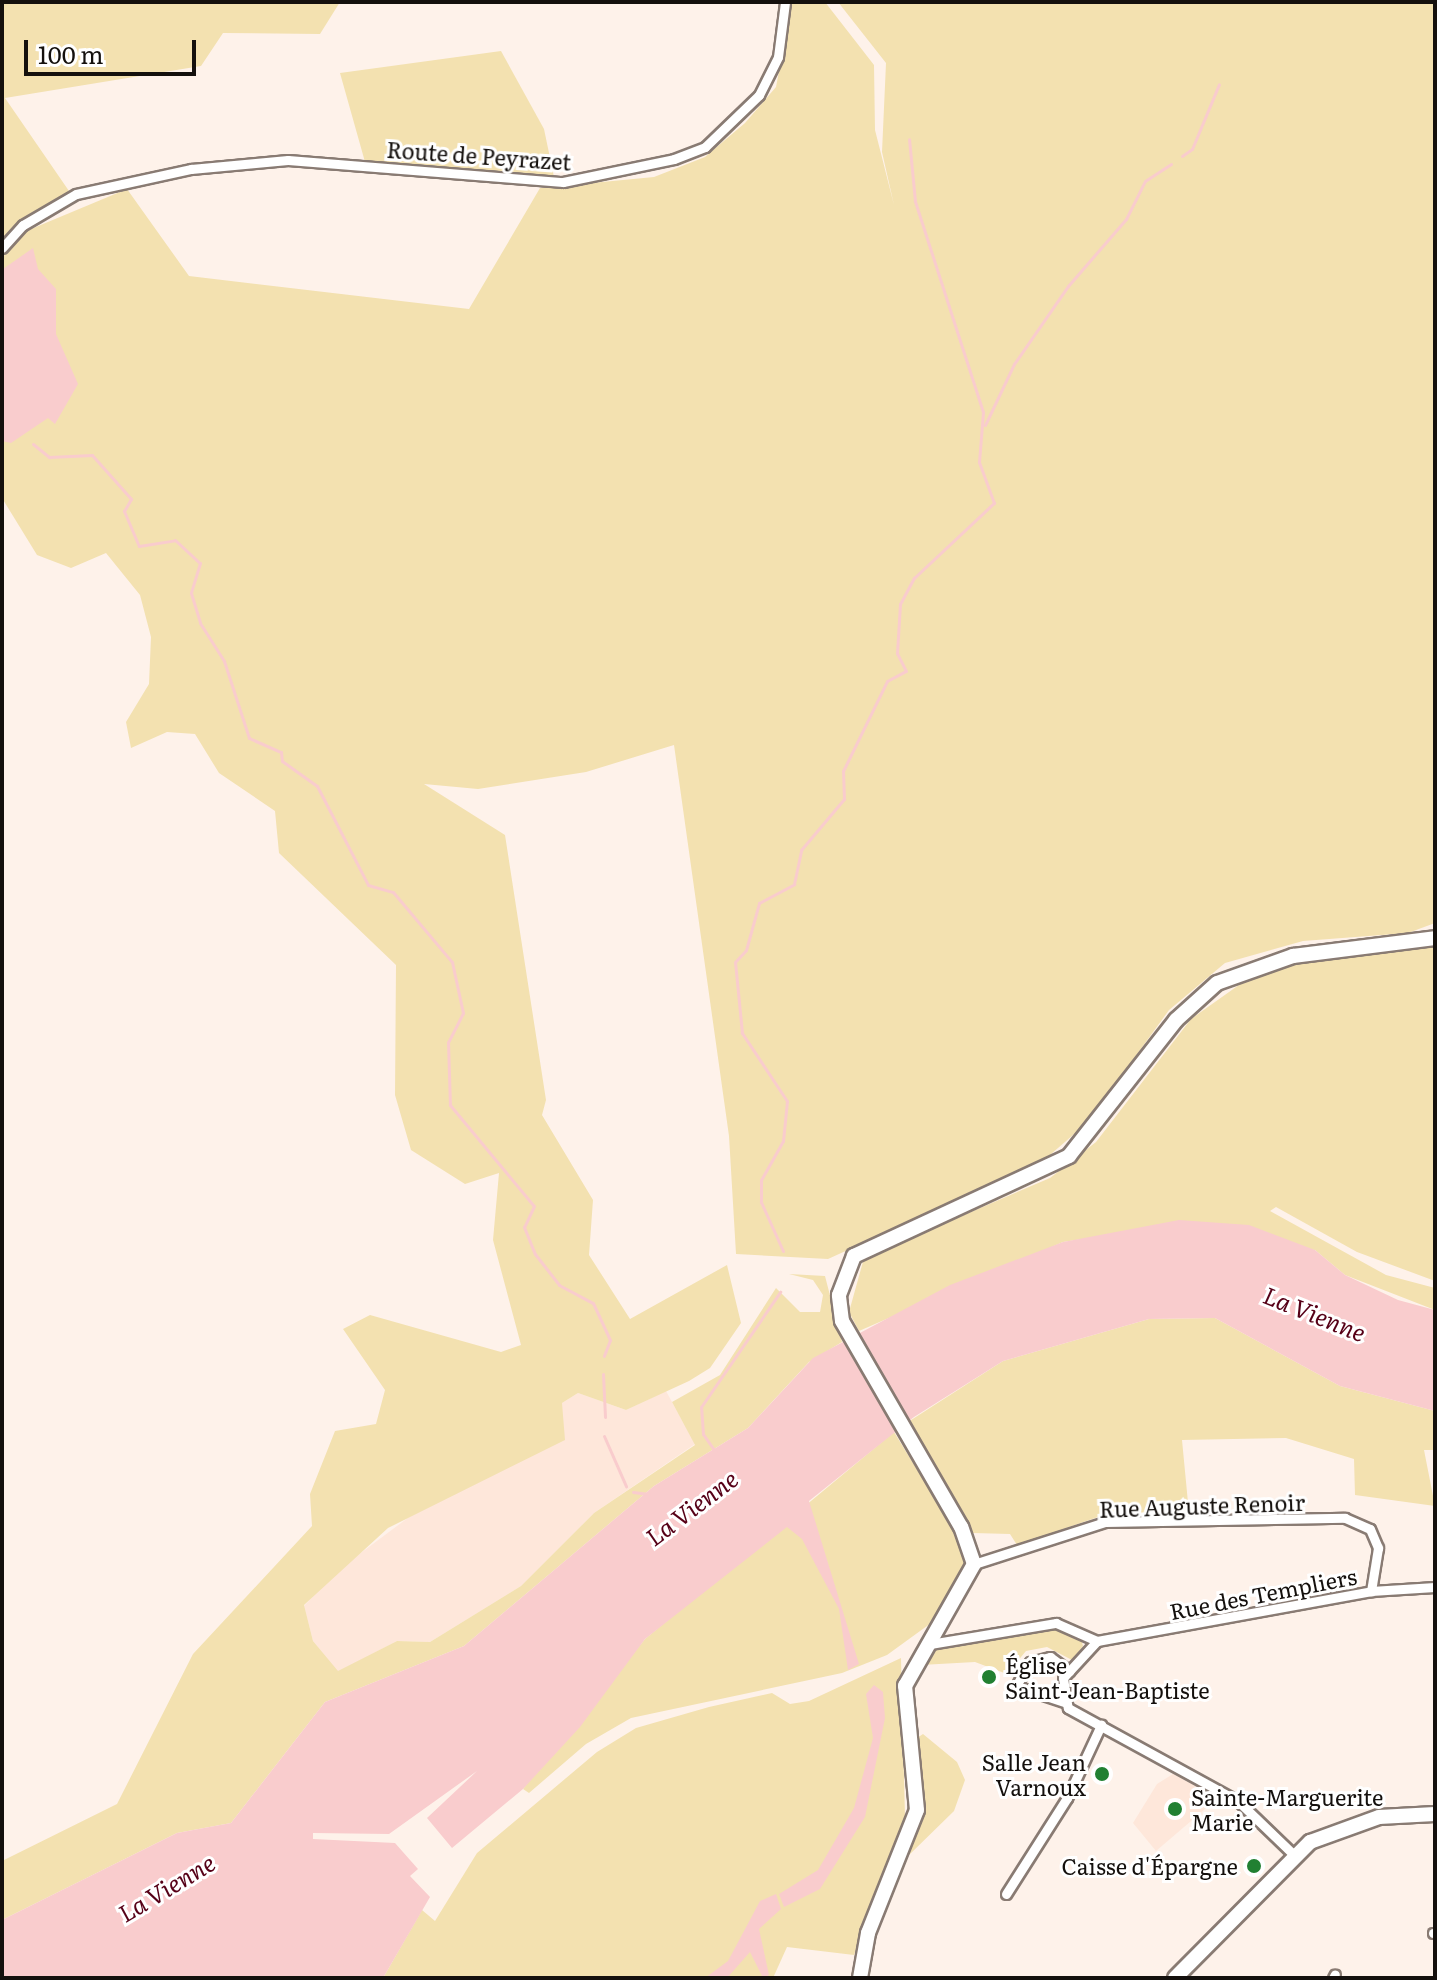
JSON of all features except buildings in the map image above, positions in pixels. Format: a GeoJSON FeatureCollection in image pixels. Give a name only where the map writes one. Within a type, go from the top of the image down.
{"type":"FeatureCollection","features":[{"type":"Feature","properties":{"kind":"main road"},"geometry":{"type":"LineString","coordinates":[[860,1978],[868,1933],[917,1810],[905,1686],[974,1564],[908,1434],[848,1331],[839,1295],[854,1256],[1069,1156],[1176,1020],[1217,983],[1293,956],[1435,938]]}},
{"type":"Feature","properties":{"kind":"main road"},"geometry":{"type":"LineString","coordinates":[[1175,1978],[1293,1854],[1353,1824],[1435,1814]]}},
{"type":"Feature","properties":{"kind":"street","name":"Route de Peyrazet"},"geometry":{"type":"LineString","coordinates":[[2,248],[23,225],[76,194],[191,169],[288,160],[563,182],[674,159],[705,147],[759,95],[778,57],[785,2]]}},
{"type":"Feature","properties":{"kind":"street","name":"Rue Auguste Renoir"},"geometry":{"type":"LineString","coordinates":[[974,1564],[1105,1522],[1345,1518],[1370,1529],[1378,1548],[1371,1591]]}},
{"type":"Feature","properties":{"kind":"street","name":"Rue des Templiers"},"geometry":{"type":"LineString","coordinates":[[1097,1641],[1371,1591],[1435,1587]]}},
{"type":"Feature","properties":{"kind":"street"},"geometry":{"type":"LineString","coordinates":[[930,1644],[1056,1623],[1097,1641],[1069,1671],[1060,1689],[1064,1702]]}},
{"type":"Feature","properties":{"kind":"street"},"geometry":{"type":"LineString","coordinates":[[1069,1671],[1050,1657],[1030,1662],[1016,1686],[1064,1702],[1238,1801],[1293,1854]]}},
{"type":"Feature","properties":{"kind":"street"},"geometry":{"type":"LineString","coordinates":[[1006,1894],[1067,1798],[1101,1725]]}},
{"type":"Feature","properties":{"kind":"shaded area"},"geometry":{"type":"Polygon","coordinates":[[[2,2],[340,2],[320,34],[223,33],[201,66],[5,98],[69,191],[2,240],[2,2]]]}},
{"type":"Feature","properties":{"kind":"shaded area"},"geometry":{"type":"Polygon","coordinates":[[[792,2],[825,2],[874,65],[875,130],[894,205],[882,152],[886,63],[838,2],[1435,2],[1435,923],[1408,933],[1303,941],[1225,963],[1169,1010],[1088,1122],[1043,1161],[828,1259],[736,1254],[729,1136],[674,745],[586,772],[478,789],[424,784],[505,835],[546,1100],[542,1115],[593,1200],[589,1255],[630,1319],[727,1265],[741,1323],[710,1368],[689,1381],[626,1410],[578,1393],[562,1403],[565,1440],[388,1528],[304,1605],[313,1641],[338,1671],[397,1641],[430,1642],[521,1586],[594,1513],[695,1445],[672,1402],[720,1375],[776,1288],[800,1312],[820,1312],[823,1295],[813,1280],[789,1274],[825,1276],[842,1342],[809,1362],[748,1428],[654,1486],[464,1646],[325,1702],[231,1823],[177,1833],[2,1920],[2,1861],[117,1804],[193,1654],[312,1526],[310,1494],[335,1431],[376,1424],[385,1390],[343,1329],[370,1315],[501,1352],[521,1345],[493,1240],[499,1173],[465,1184],[411,1150],[395,1095],[396,965],[279,853],[275,811],[219,773],[195,734],[167,732],[131,748],[126,722],[149,684],[151,637],[140,595],[106,553],[71,568],[37,555],[2,498],[2,258],[24,232],[127,189],[189,276],[469,309],[540,188],[654,177],[705,157],[745,123],[776,87],[792,2]]]}},
{"type":"Feature","properties":{"kind":"shaded area"},"geometry":{"type":"Polygon","coordinates":[[[501,51],[544,129],[554,177],[365,162],[340,73],[501,51]]]}},
{"type":"Feature","properties":{"kind":"shaded area"},"geometry":{"type":"Polygon","coordinates":[[[1435,943],[1435,1281],[1357,1252],[1276,1207],[1270,1211],[1386,1275],[1435,1288],[1435,1310],[1345,1275],[1315,1250],[1115,1234],[1063,1242],[859,1331],[849,1312],[864,1258],[1050,1178],[1096,1142],[1191,1019],[1260,970],[1435,943]]]}},
{"type":"Feature","properties":{"kind":"shaded area"},"geometry":{"type":"Polygon","coordinates":[[[1215,1318],[1340,1386],[1435,1411],[1435,1450],[1424,1450],[1435,1506],[1355,1495],[1354,1459],[1286,1438],[1182,1440],[1189,1513],[1098,1517],[1017,1545],[1010,1534],[973,1533],[908,1422],[1003,1361],[1149,1319],[1215,1318]]]}},
{"type":"Feature","properties":{"kind":"shaded area"},"geometry":{"type":"Polygon","coordinates":[[[666,1391],[695,1444],[594,1513],[521,1586],[430,1642],[397,1641],[338,1672],[313,1641],[304,1606],[338,1570],[562,1403],[578,1393],[626,1410],[666,1391]]]}},
{"type":"Feature","properties":{"kind":"shaded area"},"geometry":{"type":"Polygon","coordinates":[[[894,1432],[960,1540],[967,1567],[938,1618],[887,1655],[842,1673],[631,1718],[586,1744],[529,1793],[523,1789],[645,1639],[894,1432]]]}},
{"type":"Feature","properties":{"kind":"shaded area"},"geometry":{"type":"Polygon","coordinates":[[[1052,1626],[1080,1635],[1083,1646],[1072,1660],[1047,1647],[1026,1651],[1007,1674],[975,1662],[921,1665],[933,1651],[973,1637],[1052,1626]]]}},
{"type":"Feature","properties":{"kind":"shaded area"},"geometry":{"type":"Polygon","coordinates":[[[901,1658],[905,1817],[854,1955],[787,1947],[773,1978],[383,1978],[422,1910],[435,1921],[477,1853],[597,1752],[636,1728],[709,1707],[772,1693],[790,1704],[809,1701],[901,1658]]]}},
{"type":"Feature","properties":{"kind":"shaded area"},"geometry":{"type":"Polygon","coordinates":[[[923,1734],[957,1762],[965,1780],[954,1811],[907,1857],[921,1813],[914,1740],[923,1734]]]}},
{"type":"Feature","properties":{"kind":"shaded area","name":"Sainte-Marguerite Marie"},"geometry":{"type":"Polygon","coordinates":[[[1173,1774],[1218,1798],[1156,1851],[1133,1823],[1157,1784],[1173,1774]]]}},
{"type":"Feature","properties":{"kind":"water"},"geometry":{"type":"Polygon","coordinates":[[[33,248],[38,269],[56,289],[56,334],[78,384],[55,424],[48,418],[11,443],[2,441],[3,269],[33,248]]]}},
{"type":"Feature","properties":{"kind":"water","name":"La Vienne"},"geometry":{"type":"Polygon","coordinates":[[[1179,1220],[1249,1225],[1315,1250],[1345,1275],[1398,1300],[1435,1310],[1435,1411],[1340,1386],[1215,1318],[1149,1319],[1003,1361],[914,1417],[809,1501],[859,1664],[848,1670],[839,1609],[802,1539],[787,1527],[645,1639],[580,1727],[523,1789],[452,1848],[427,1818],[477,1771],[389,1834],[313,1833],[313,1839],[395,1843],[418,1869],[410,1876],[430,1897],[383,1978],[2,1978],[2,1920],[177,1833],[231,1823],[325,1702],[464,1646],[654,1486],[748,1428],[813,1358],[950,1285],[1063,1242],[1179,1220]]]}},
{"type":"Feature","properties":{"kind":"water"},"geometry":{"type":"Polygon","coordinates":[[[874,1685],[883,1692],[885,1718],[865,1817],[820,1889],[784,1907],[779,1894],[818,1870],[854,1808],[873,1738],[866,1694],[874,1685]]]}},
{"type":"Feature","properties":{"kind":"water"},"geometry":{"type":"Polygon","coordinates":[[[776,1894],[781,1909],[759,1929],[769,1975],[763,1978],[750,1952],[727,1978],[705,1978],[728,1961],[760,1901],[776,1894]]]}},
{"type":"Feature","properties":{"kind":"waterway"},"geometry":{"type":"LineString","coordinates":[[1182,156],[1192,149],[1219,84]]}},
{"type":"Feature","properties":{"kind":"waterway"},"geometry":{"type":"LineString","coordinates":[[783,1251],[761,1202],[761,1180],[783,1141],[787,1101],[742,1033],[735,962],[746,950],[759,903],[794,884],[801,850],[844,799],[843,771],[887,681],[906,671],[897,653],[900,604],[914,578],[994,503],[979,462],[983,412],[915,201],[909,139]]}},
{"type":"Feature","properties":{"kind":"waterway"},"geometry":{"type":"LineString","coordinates":[[985,425],[1014,364],[1068,286],[1126,219],[1145,181],[1171,164]]}},
{"type":"Feature","properties":{"kind":"waterway"},"geometry":{"type":"LineString","coordinates":[[33,444],[49,457],[92,455],[131,499],[124,511],[139,546],[175,540],[200,563],[191,593],[200,623],[224,661],[249,738],[281,752],[282,761],[317,786],[368,885],[393,892],[452,962],[463,1013],[448,1042],[450,1105],[534,1206],[524,1227],[535,1254],[559,1285],[593,1303],[610,1340],[604,1356]]}},
{"type":"Feature","properties":{"kind":"waterway"},"geometry":{"type":"LineString","coordinates":[[717,1454],[703,1434],[701,1407],[780,1292]]}},
{"type":"Feature","properties":{"kind":"waterway"},"geometry":{"type":"LineString","coordinates":[[603,1374],[605,1417]]}},
{"type":"Feature","properties":{"kind":"waterway"},"geometry":{"type":"LineString","coordinates":[[604,1436],[626,1486]]}},
{"type":"Feature","properties":{"kind":"waterway"},"geometry":{"type":"LineString","coordinates":[[633,1492],[649,1494]]}},
{"type":"Feature","properties":{"kind":"place","name":"Église Saint-Jean-Baptiste"},"geometry":{"type":"Point","coordinates":[989,1677]}},
{"type":"Feature","properties":{"kind":"place","name":"Salle Jean Varnoux"},"geometry":{"type":"Point","coordinates":[1102,1774]}},
{"type":"Feature","properties":{"kind":"place","name":"Sainte-Marguerite Marie"},"geometry":{"type":"Point","coordinates":[1175,1809]}},
{"type":"Feature","properties":{"kind":"place","name":"Caisse d'Épargne"},"geometry":{"type":"Point","coordinates":[1254,1866]}}]}
